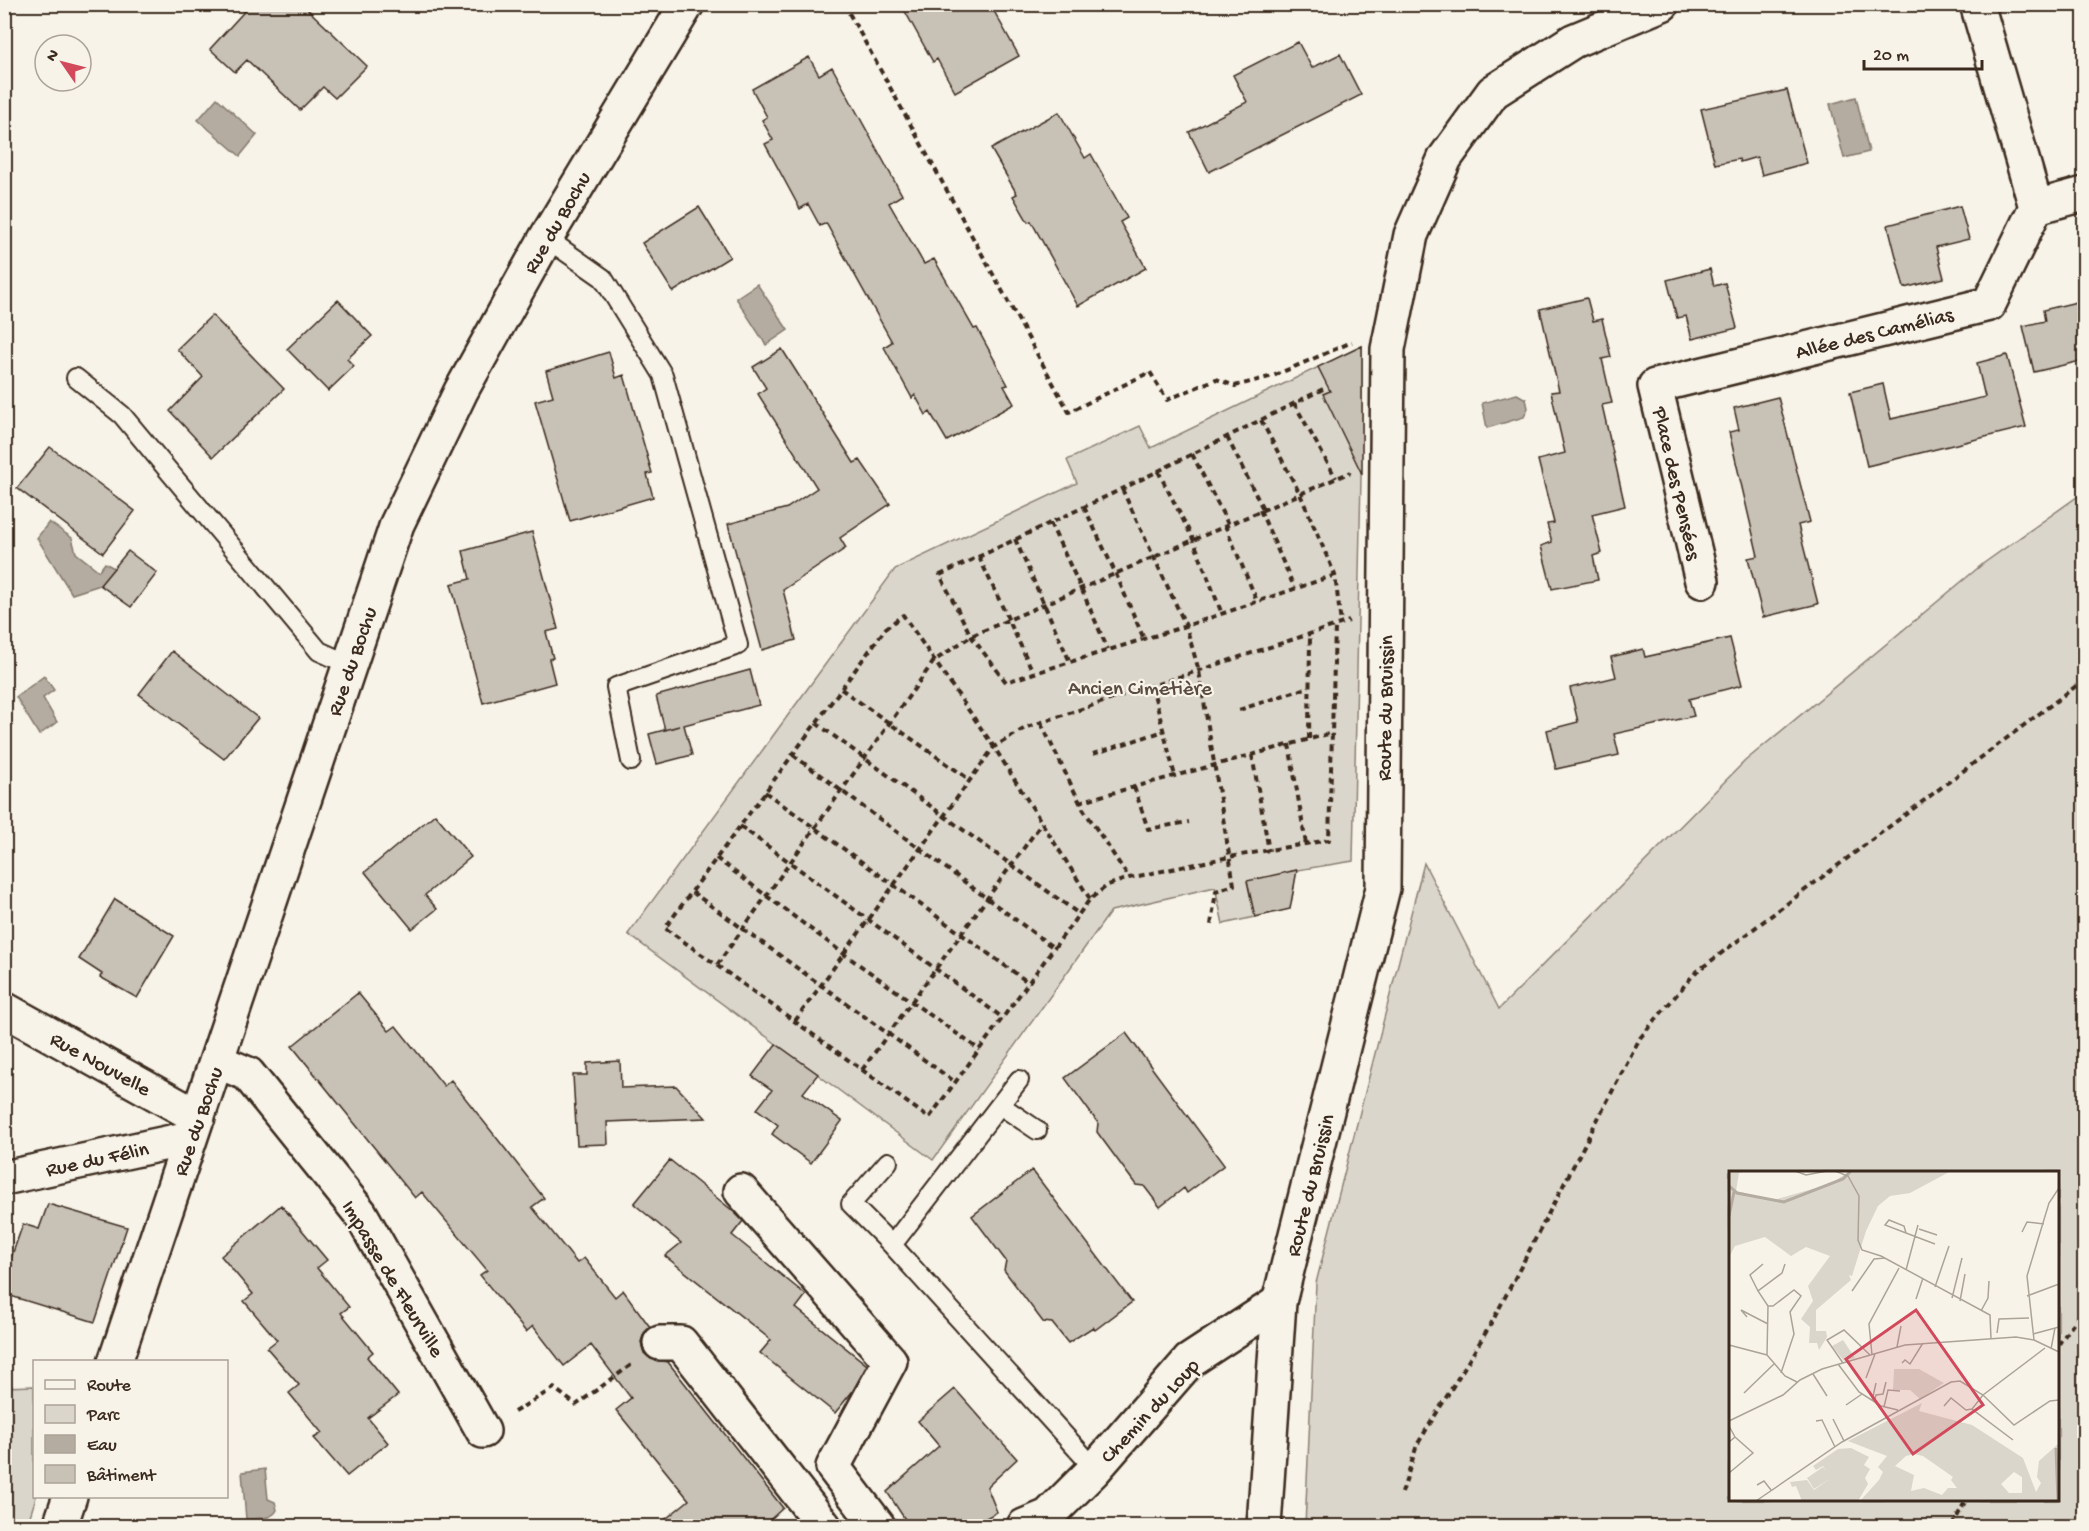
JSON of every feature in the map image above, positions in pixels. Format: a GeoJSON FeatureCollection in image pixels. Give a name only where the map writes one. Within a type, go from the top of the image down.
{"type":"FeatureCollection","features":[{"type":"Feature","properties":{"kind":"street","name":"Rue du Bochu"},"geometry":{"type":"LineString","coordinates":[[116,1360],[397,524],[460,391],[546,238],[687,4]]}},
{"type":"Feature","properties":{"kind":"street","name":"Route du Bruissin"},"geometry":{"type":"LineString","coordinates":[[1264,1527],[1280,1302],[1383,888],[1388,349],[1411,235],[1445,158],[1493,92],[1573,41],[1662,4]]}},
{"type":"Feature","properties":{"kind":"street"},"geometry":{"type":"LineString","coordinates":[[1977,4],[2036,207],[2085,194]]}},
{"type":"Feature","properties":{"kind":"street","name":"Allée des Camélias"},"geometry":{"type":"LineString","coordinates":[[1655,386],[1989,304],[2036,207]]}},
{"type":"Feature","properties":{"kind":"street","name":"Place des Pensées"},"geometry":{"type":"LineString","coordinates":[[1655,386],[1702,581]]}},
{"type":"Feature","properties":{"kind":"street","name":"Rue Nouvelle"},"geometry":{"type":"LineString","coordinates":[[4,1009],[194,1128]]}},
{"type":"Feature","properties":{"kind":"street","name":"Impasse de Fleurville"},"geometry":{"type":"LineString","coordinates":[[217,1061],[248,1074],[360,1213],[483,1431]]}},
{"type":"Feature","properties":{"kind":"street","name":"Rue du Félin"},"geometry":{"type":"LineString","coordinates":[[4,1178],[194,1128]]}},
{"type":"Feature","properties":{"kind":"street"},"geometry":{"type":"LineString","coordinates":[[741,1191],[890,1361],[833,1467],[878,1527]]}},
{"type":"Feature","properties":{"kind":"street","name":"Chemin du Loup"},"geometry":{"type":"LineString","coordinates":[[1024,1527],[1048,1516],[1095,1469],[1189,1361],[1280,1302]]}},
{"type":"Feature","properties":{"kind":"street"},"geometry":{"type":"LineString","coordinates":[[660,1343],[681,1343],[824,1527]]}},
{"type":"Feature","properties":{"kind":"street"},"geometry":{"type":"LineString","coordinates":[[60,1527],[70,1498]]}},
{"type":"Feature","properties":{"kind":"lane"},"geometry":{"type":"LineString","coordinates":[[546,238],[603,278],[663,375],[738,645],[616,687],[631,761]]}},
{"type":"Feature","properties":{"kind":"lane"},"geometry":{"type":"LineString","coordinates":[[76,378],[122,415],[319,651],[350,665]]}},
{"type":"Feature","properties":{"kind":"lane"},"geometry":{"type":"LineString","coordinates":[[892,1245],[1019,1080]]}},
{"type":"Feature","properties":{"kind":"lane"},"geometry":{"type":"LineString","coordinates":[[1000,1105],[1037,1130]]}},
{"type":"Feature","properties":{"kind":"lane"},"geometry":{"type":"LineString","coordinates":[[888,1162],[851,1204],[892,1245],[1095,1469]]}},
{"type":"Feature","properties":{"kind":"path"},"geometry":{"type":"LineString","coordinates":[[844,4],[1069,412],[1150,372],[1167,400],[1216,379],[1235,386],[1273,376],[1361,338]]}},
{"type":"Feature","properties":{"kind":"path"},"geometry":{"type":"LineString","coordinates":[[1323,389],[1122,489],[939,575],[971,636],[1006,682],[1186,626],[1335,575]]}},
{"type":"Feature","properties":{"kind":"path"},"geometry":{"type":"LineString","coordinates":[[1294,403],[1336,478]]}},
{"type":"Feature","properties":{"kind":"path"},"geometry":{"type":"LineString","coordinates":[[1261,420],[1300,494],[1335,575],[1341,624]]}},
{"type":"Feature","properties":{"kind":"path"},"geometry":{"type":"LineString","coordinates":[[1227,437],[1295,589]]}},
{"type":"Feature","properties":{"kind":"path"},"geometry":{"type":"LineString","coordinates":[[1191,454],[1226,525],[1257,602]]}},
{"type":"Feature","properties":{"kind":"path"},"geometry":{"type":"LineString","coordinates":[[717,965],[934,661],[971,636],[1115,572],[1361,468],[1387,466]]}},
{"type":"Feature","properties":{"kind":"path"},"geometry":{"type":"LineString","coordinates":[[1158,471],[1192,539],[1222,614]]}},
{"type":"Feature","properties":{"kind":"path"},"geometry":{"type":"LineString","coordinates":[[1122,489],[1186,626],[1199,671],[1234,885],[1216,891],[1211,925]]}},
{"type":"Feature","properties":{"kind":"path"},"geometry":{"type":"LineString","coordinates":[[1084,507],[1144,639]]}},
{"type":"Feature","properties":{"kind":"path"},"geometry":{"type":"LineString","coordinates":[[1050,523],[1107,650]]}},
{"type":"Feature","properties":{"kind":"path"},"geometry":{"type":"LineString","coordinates":[[1015,539],[1070,662]]}},
{"type":"Feature","properties":{"kind":"path"},"geometry":{"type":"LineString","coordinates":[[979,557],[1034,674]]}},
{"type":"Feature","properties":{"kind":"path"},"geometry":{"type":"LineString","coordinates":[[1090,899],[994,747],[903,615],[886,628],[665,928],[930,1118],[1090,899],[1108,885],[1129,878],[1229,857],[1329,840],[1335,627]]}},
{"type":"Feature","properties":{"kind":"path"},"geometry":{"type":"LineString","coordinates":[[795,1021],[994,747],[1027,727],[1358,618],[1385,619]]}},
{"type":"Feature","properties":{"kind":"path"},"geometry":{"type":"LineString","coordinates":[[1310,635],[1310,739]]}},
{"type":"Feature","properties":{"kind":"path"},"geometry":{"type":"LineString","coordinates":[[1402,1493],[1417,1445],[1491,1324],[1640,1038],[1695,973],[2085,680]]}},
{"type":"Feature","properties":{"kind":"path"},"geometry":{"type":"LineString","coordinates":[[1152,686],[1175,776]]}},
{"type":"Feature","properties":{"kind":"path"},"geometry":{"type":"LineString","coordinates":[[1239,710],[1310,687]]}},
{"type":"Feature","properties":{"kind":"path"},"geometry":{"type":"LineString","coordinates":[[841,689],[970,780]]}},
{"type":"Feature","properties":{"kind":"path"},"geometry":{"type":"LineString","coordinates":[[816,723],[1079,914]]}},
{"type":"Feature","properties":{"kind":"path"},"geometry":{"type":"LineString","coordinates":[[1041,723],[1079,802],[1129,878]]}},
{"type":"Feature","properties":{"kind":"path"},"geometry":{"type":"LineString","coordinates":[[1093,754],[1164,731]]}},
{"type":"Feature","properties":{"kind":"path"},"geometry":{"type":"LineString","coordinates":[[1079,802],[1332,733]]}},
{"type":"Feature","properties":{"kind":"path"},"geometry":{"type":"LineString","coordinates":[[1289,744],[1306,844]]}},
{"type":"Feature","properties":{"kind":"path"},"geometry":{"type":"LineString","coordinates":[[1252,754],[1269,850]]}},
{"type":"Feature","properties":{"kind":"path"},"geometry":{"type":"LineString","coordinates":[[793,755],[1054,948]]}},
{"type":"Feature","properties":{"kind":"path"},"geometry":{"type":"LineString","coordinates":[[1134,787],[1148,829],[1189,822]]}},
{"type":"Feature","properties":{"kind":"path"},"geometry":{"type":"LineString","coordinates":[[765,792],[1029,983]]}},
{"type":"Feature","properties":{"kind":"path"},"geometry":{"type":"LineString","coordinates":[[862,1070],[1042,823]]}},
{"type":"Feature","properties":{"kind":"path"},"geometry":{"type":"LineString","coordinates":[[740,826],[1003,1018]]}},
{"type":"Feature","properties":{"kind":"path"},"geometry":{"type":"LineString","coordinates":[[716,858],[843,954],[980,1050]]}},
{"type":"Feature","properties":{"kind":"path"},"geometry":{"type":"LineString","coordinates":[[692,892],[956,1082]]}},
{"type":"Feature","properties":{"kind":"path"},"geometry":{"type":"LineString","coordinates":[[2059,1344],[2085,1309]]}},
{"type":"Feature","properties":{"kind":"path"},"geometry":{"type":"LineString","coordinates":[[483,1431],[554,1388],[576,1405],[660,1343]]}},
{"type":"Feature","properties":{"kind":"path"},"geometry":{"type":"LineString","coordinates":[[1952,1527],[1965,1501]]}},
{"type":"Feature","properties":{"kind":"green space","name":"Ancien Cimetière"},"geometry":{"type":"Polygon","coordinates":[[[1362,346],[1353,861],[1291,871],[1294,887],[1290,909],[1223,924],[1215,887],[1111,911],[933,1160],[628,934],[895,569],[1077,483],[1067,460],[1140,426],[1151,448],[1362,346]]]}},
{"type":"Feature","properties":{"kind":"green space"},"geometry":{"type":"Polygon","coordinates":[[[2084,492],[2084,1526],[1305,1526],[1316,1283],[1424,863],[1499,1009],[1745,761],[1984,563],[2084,492]]]}},
{"type":"Feature","properties":{"kind":"green space"},"geometry":{"type":"Polygon","coordinates":[[[33,1386],[33,1498],[36,1498],[27,1526],[5,1526],[5,1387],[33,1386]]]}},
{"type":"Feature","properties":{"kind":"water"},"geometry":{"type":"Polygon","coordinates":[[[1856,97],[1869,152],[1844,158],[1830,104],[1856,97]]]}},
{"type":"Feature","properties":{"kind":"water"},"geometry":{"type":"Polygon","coordinates":[[[217,98],[257,135],[240,156],[198,120],[217,98]]]}},
{"type":"Feature","properties":{"kind":"water"},"geometry":{"type":"Polygon","coordinates":[[[757,284],[788,330],[766,345],[736,298],[757,284]]]}},
{"type":"Feature","properties":{"kind":"water"},"geometry":{"type":"Polygon","coordinates":[[[1517,394],[1526,399],[1528,408],[1524,417],[1487,428],[1482,403],[1517,394]]]}},
{"type":"Feature","properties":{"kind":"water"},"geometry":{"type":"Polygon","coordinates":[[[49,522],[72,538],[76,553],[99,571],[105,563],[114,568],[100,585],[72,594],[37,538],[49,522]]]}},
{"type":"Feature","properties":{"kind":"water"},"geometry":{"type":"Polygon","coordinates":[[[44,676],[54,690],[43,698],[57,722],[39,735],[16,697],[44,676]]]}},
{"type":"Feature","properties":{"kind":"water"},"geometry":{"type":"Polygon","coordinates":[[[265,1469],[268,1499],[275,1502],[277,1510],[268,1517],[246,1519],[242,1472],[265,1469]]]}},
{"type":"Feature","properties":{"kind":"building"},"geometry":{"type":"Polygon","coordinates":[[[251,4],[302,4],[367,66],[335,98],[323,87],[300,110],[247,60],[235,72],[210,49],[251,4]]]}},
{"type":"Feature","properties":{"kind":"building"},"geometry":{"type":"Polygon","coordinates":[[[901,4],[990,4],[1019,56],[955,92],[937,59],[933,62],[901,4]]]}},
{"type":"Feature","properties":{"kind":"building"},"geometry":{"type":"Polygon","coordinates":[[[1298,42],[1312,68],[1340,54],[1361,95],[1209,172],[1189,132],[1247,102],[1233,75],[1298,42]]]}},
{"type":"Feature","properties":{"kind":"building"},"geometry":{"type":"Polygon","coordinates":[[[809,57],[819,75],[832,67],[902,195],[889,203],[924,264],[934,259],[974,329],[977,328],[1008,385],[1004,386],[1014,404],[947,441],[930,412],[926,415],[915,395],[912,398],[884,347],[892,342],[826,223],[820,226],[808,204],[800,209],[765,144],[773,140],[762,120],[767,117],[752,89],[809,57]]]}},
{"type":"Feature","properties":{"kind":"building"},"geometry":{"type":"Polygon","coordinates":[[[1787,90],[1807,163],[1762,175],[1757,157],[1740,162],[1739,159],[1715,164],[1701,109],[1787,90]]]}},
{"type":"Feature","properties":{"kind":"building"},"geometry":{"type":"Polygon","coordinates":[[[1059,112],[1085,158],[1091,154],[1127,218],[1120,222],[1146,268],[1078,306],[1031,221],[1028,222],[1013,196],[1017,194],[991,149],[1059,112]]]}},
{"type":"Feature","properties":{"kind":"building"},"geometry":{"type":"Polygon","coordinates":[[[1960,206],[1969,239],[1936,247],[1944,278],[1904,288],[1888,225],[1960,206]]]}},
{"type":"Feature","properties":{"kind":"building"},"geometry":{"type":"Polygon","coordinates":[[[699,207],[730,257],[673,292],[642,243],[699,207]]]}},
{"type":"Feature","properties":{"kind":"building"},"geometry":{"type":"Polygon","coordinates":[[[1710,269],[1714,286],[1725,283],[1737,328],[1692,339],[1686,316],[1677,318],[1667,280],[1710,269]]]}},
{"type":"Feature","properties":{"kind":"building"},"geometry":{"type":"Polygon","coordinates":[[[1587,298],[1593,321],[1602,319],[1611,357],[1602,359],[1612,403],[1602,405],[1625,506],[1592,514],[1602,553],[1593,556],[1598,580],[1552,589],[1541,546],[1552,542],[1547,524],[1554,523],[1538,460],[1565,453],[1551,392],[1559,391],[1540,309],[1587,298]]]}},
{"type":"Feature","properties":{"kind":"building"},"geometry":{"type":"Polygon","coordinates":[[[338,300],[372,336],[347,359],[354,366],[328,391],[287,349],[338,300]]]}},
{"type":"Feature","properties":{"kind":"building"},"geometry":{"type":"Polygon","coordinates":[[[2085,300],[2085,360],[2034,372],[2023,326],[2045,321],[2043,310],[2085,300]]]}},
{"type":"Feature","properties":{"kind":"building"},"geometry":{"type":"Polygon","coordinates":[[[212,315],[284,389],[213,457],[170,411],[203,377],[177,349],[212,315]]]}},
{"type":"Feature","properties":{"kind":"building"},"geometry":{"type":"Polygon","coordinates":[[[1362,346],[1362,474],[1323,394],[1330,391],[1318,367],[1362,346]]]}},
{"type":"Feature","properties":{"kind":"building"},"geometry":{"type":"Polygon","coordinates":[[[782,349],[854,463],[860,460],[890,504],[840,538],[846,548],[783,590],[796,640],[762,650],[728,524],[787,508],[817,488],[758,394],[766,388],[753,367],[782,349]]]}},
{"type":"Feature","properties":{"kind":"building"},"geometry":{"type":"Polygon","coordinates":[[[609,352],[616,378],[624,375],[652,473],[647,474],[653,497],[570,521],[535,401],[553,396],[546,371],[609,352]]]}},
{"type":"Feature","properties":{"kind":"building"},"geometry":{"type":"Polygon","coordinates":[[[2007,355],[2026,427],[1867,466],[1850,392],[1883,384],[1891,419],[1985,397],[1977,363],[2007,355]]]}},
{"type":"Feature","properties":{"kind":"building"},"geometry":{"type":"Polygon","coordinates":[[[1778,397],[1810,522],[1798,525],[1818,604],[1763,617],[1748,558],[1758,556],[1729,432],[1739,430],[1734,408],[1778,397]]]}},
{"type":"Feature","properties":{"kind":"building"},"geometry":{"type":"Polygon","coordinates":[[[50,447],[135,511],[103,553],[17,488],[50,447]]]}},
{"type":"Feature","properties":{"kind":"building"},"geometry":{"type":"Polygon","coordinates":[[[532,532],[558,629],[546,632],[553,658],[549,659],[555,683],[483,703],[451,584],[470,579],[463,551],[532,532]]]}},
{"type":"Feature","properties":{"kind":"building"},"geometry":{"type":"Polygon","coordinates":[[[128,551],[157,573],[131,607],[100,585],[128,551]]]}},
{"type":"Feature","properties":{"kind":"building"},"geometry":{"type":"Polygon","coordinates":[[[1730,638],[1742,685],[1689,699],[1694,716],[1614,734],[1619,755],[1556,769],[1547,730],[1578,722],[1570,688],[1616,677],[1611,657],[1643,649],[1645,657],[1730,638]]]}},
{"type":"Feature","properties":{"kind":"building"},"geometry":{"type":"Polygon","coordinates":[[[172,651],[258,718],[224,759],[139,694],[172,651]]]}},
{"type":"Feature","properties":{"kind":"building"},"geometry":{"type":"Polygon","coordinates":[[[750,670],[759,705],[684,725],[692,755],[657,764],[649,734],[665,730],[656,696],[750,670]]]}},
{"type":"Feature","properties":{"kind":"building"},"geometry":{"type":"Polygon","coordinates":[[[435,814],[471,857],[425,895],[437,909],[412,929],[365,872],[435,814]]]}},
{"type":"Feature","properties":{"kind":"building"},"geometry":{"type":"Polygon","coordinates":[[[1297,870],[1290,909],[1255,917],[1247,881],[1297,870]]]}},
{"type":"Feature","properties":{"kind":"building"},"geometry":{"type":"Polygon","coordinates":[[[115,899],[174,936],[137,998],[100,977],[102,974],[79,959],[115,899]]]}},
{"type":"Feature","properties":{"kind":"building"},"geometry":{"type":"Polygon","coordinates":[[[358,993],[389,1031],[396,1026],[444,1086],[451,1080],[544,1198],[532,1207],[577,1263],[584,1258],[615,1297],[623,1290],[650,1327],[644,1333],[641,1342],[644,1353],[651,1359],[668,1362],[783,1508],[762,1527],[656,1527],[689,1500],[616,1410],[631,1398],[591,1345],[564,1366],[533,1326],[526,1332],[480,1275],[487,1270],[422,1192],[415,1198],[292,1046],[358,993]]]}},
{"type":"Feature","properties":{"kind":"building"},"geometry":{"type":"Polygon","coordinates":[[[1126,1033],[1224,1165],[1187,1193],[1184,1188],[1160,1207],[1144,1186],[1136,1185],[1097,1132],[1098,1123],[1065,1078],[1126,1033]]]}},
{"type":"Feature","properties":{"kind":"building"},"geometry":{"type":"Polygon","coordinates":[[[776,1044],[818,1074],[803,1093],[842,1121],[811,1163],[772,1134],[778,1125],[757,1109],[772,1090],[752,1076],[776,1044]]]}},
{"type":"Feature","properties":{"kind":"building"},"geometry":{"type":"Polygon","coordinates":[[[620,1061],[621,1088],[676,1086],[706,1118],[607,1122],[608,1144],[577,1145],[573,1075],[587,1075],[587,1063],[620,1061]]]}},
{"type":"Feature","properties":{"kind":"building"},"geometry":{"type":"Polygon","coordinates":[[[670,1160],[743,1221],[732,1235],[806,1295],[796,1308],[867,1365],[852,1392],[835,1413],[760,1353],[771,1340],[665,1256],[681,1243],[634,1204],[670,1160]]]}},
{"type":"Feature","properties":{"kind":"building"},"geometry":{"type":"Polygon","coordinates":[[[1032,1170],[1132,1302],[1095,1330],[1093,1327],[1068,1343],[1052,1323],[1043,1322],[1004,1270],[1006,1261],[972,1216],[1032,1170]]]}},
{"type":"Feature","properties":{"kind":"building"},"geometry":{"type":"Polygon","coordinates":[[[48,1204],[127,1227],[95,1322],[4,1294],[4,1278],[23,1224],[39,1229],[48,1204]]]}},
{"type":"Feature","properties":{"kind":"building"},"geometry":{"type":"Polygon","coordinates":[[[281,1205],[327,1260],[317,1268],[349,1307],[341,1313],[373,1352],[367,1357],[398,1395],[368,1418],[388,1443],[347,1476],[314,1438],[322,1433],[289,1393],[299,1385],[267,1348],[277,1340],[244,1301],[253,1294],[221,1256],[281,1205]]]}},
{"type":"Feature","properties":{"kind":"building"},"geometry":{"type":"Polygon","coordinates":[[[955,1389],[1017,1459],[987,1487],[997,1512],[970,1527],[910,1527],[887,1492],[939,1446],[918,1421],[955,1389]]]}}]}
